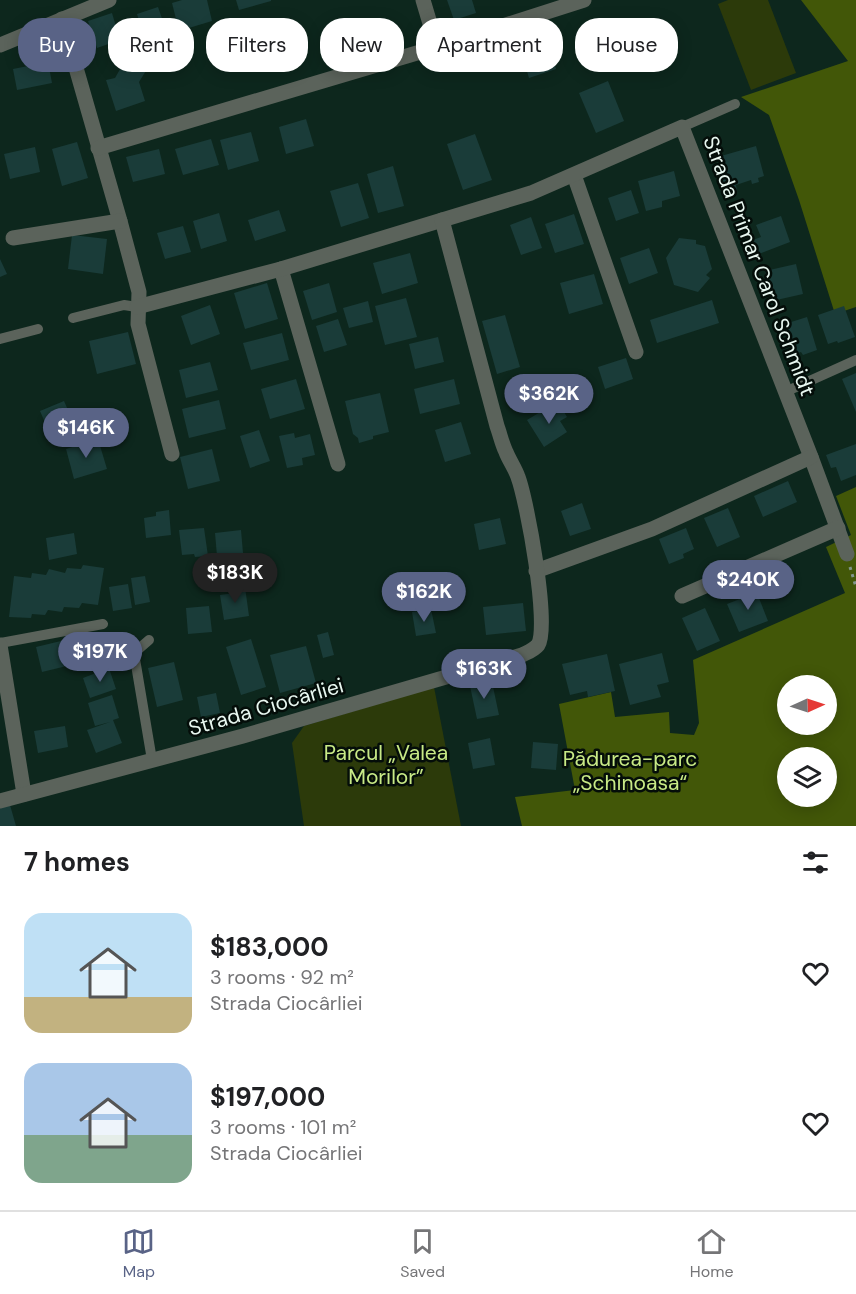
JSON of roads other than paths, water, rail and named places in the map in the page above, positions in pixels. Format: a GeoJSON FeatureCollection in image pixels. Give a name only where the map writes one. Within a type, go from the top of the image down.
{"type":"FeatureCollection","features":[{"type":"Feature","properties":{"kind":"street"},"geometry":{"type":"LineString","coordinates":[[67,18],[109,0]]}},
{"type":"Feature","properties":{"kind":"street"},"geometry":{"type":"LineString","coordinates":[[423,0],[428,18]]}},
{"type":"Feature","properties":{"kind":"street"},"geometry":{"type":"LineString","coordinates":[[528,18],[584,0]]}},
{"type":"Feature","properties":{"kind":"street"},"geometry":{"type":"LineString","coordinates":[[0,45],[18,38]]}},
{"type":"Feature","properties":{"kind":"street"},"geometry":{"type":"LineString","coordinates":[[98,148],[416,53]]}},
{"type":"Feature","properties":{"kind":"street"},"geometry":{"type":"LineString","coordinates":[[77,72],[139,292],[138,324],[172,454]]}},
{"type":"Feature","properties":{"kind":"street","name":"Strada Primar Carol Schmidt"},"geometry":{"type":"LineString","coordinates":[[137,307],[281,269],[531,193],[682,127],[847,554]]}},
{"type":"Feature","properties":{"kind":"street"},"geometry":{"type":"LineString","coordinates":[[574,175],[636,352]]}},
{"type":"Feature","properties":{"kind":"street"},"geometry":{"type":"LineString","coordinates":[[442,220],[497,426],[523,494],[536,571],[652,529],[811,458]]}},
{"type":"Feature","properties":{"kind":"street"},"geometry":{"type":"LineString","coordinates":[[13,238],[120,221]]}},
{"type":"Feature","properties":{"kind":"street"},"geometry":{"type":"LineString","coordinates":[[281,269],[338,464]]}},
{"type":"Feature","properties":{"kind":"street"},"geometry":{"type":"LineString","coordinates":[[682,596],[838,528]]}},
{"type":"Feature","properties":{"kind":"street","name":"Strada Ciocârliei"},"geometry":{"type":"LineString","coordinates":[[0,801],[243,736],[522,655],[533,650],[542,632],[536,571]]}},
{"type":"Feature","properties":{"kind":"street"},"geometry":{"type":"LineString","coordinates":[[0,644],[24,794]]}},
{"type":"Feature","properties":{"kind":"lane"},"geometry":{"type":"LineString","coordinates":[[682,127],[735,104]]}},
{"type":"Feature","properties":{"kind":"lane"},"geometry":{"type":"LineString","coordinates":[[74,318],[124,305],[137,307]]}},
{"type":"Feature","properties":{"kind":"lane"},"geometry":{"type":"LineString","coordinates":[[0,339],[38,329]]}},
{"type":"Feature","properties":{"kind":"lane"},"geometry":{"type":"LineString","coordinates":[[785,392],[856,360]]}},
{"type":"Feature","properties":{"kind":"lane"},"geometry":{"type":"LineString","coordinates":[[0,644],[103,624]]}},
{"type":"Feature","properties":{"kind":"lane"},"geometry":{"type":"LineString","coordinates":[[149,640],[134,653],[152,760]]}},
{"type":"Feature","properties":{"kind":"park label","name":"Parcul „Valea Morilor”"},"geometry":{"type":"Point","coordinates":[386,765]}},
{"type":"Feature","properties":{"kind":"park label","name":"Pădurea-parc „Schinoasa“"},"geometry":{"type":"Point","coordinates":[630,771]}}]}
